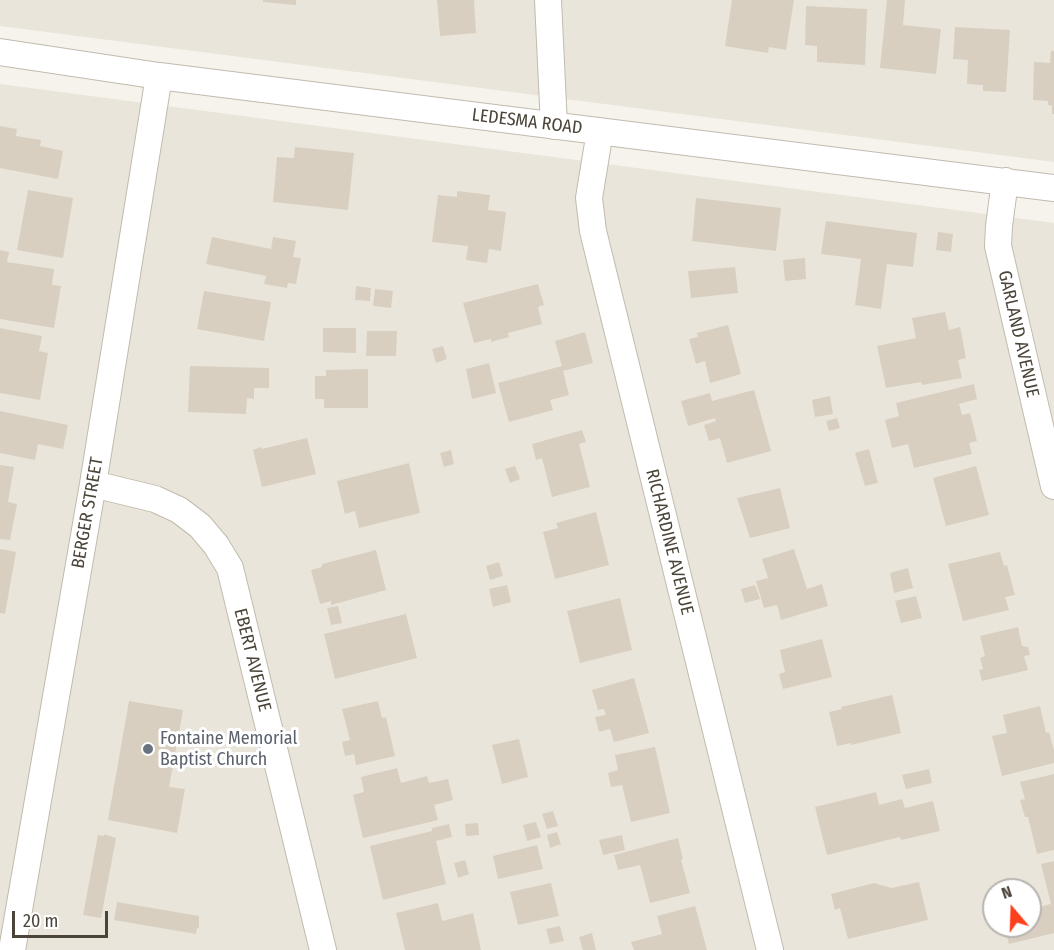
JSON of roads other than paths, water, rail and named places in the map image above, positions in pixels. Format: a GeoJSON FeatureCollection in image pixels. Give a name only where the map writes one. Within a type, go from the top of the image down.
{"type":"FeatureCollection","features":[{"type":"Feature","properties":{"kind":"street"},"geometry":{"type":"LineString","coordinates":[[548,0],[554,126]]}},
{"type":"Feature","properties":{"kind":"street","name":"LEDESMA ROAD"},"geometry":{"type":"LineString","coordinates":[[0,52],[159,76],[1054,188]]}},
{"type":"Feature","properties":{"kind":"street","name":"BERGER STREET"},"geometry":{"type":"LineString","coordinates":[[12,950],[93,484],[159,76]]}},
{"type":"Feature","properties":{"kind":"street","name":"RICHARDINE AVENUE"},"geometry":{"type":"LineString","coordinates":[[600,131],[589,198],[592,231],[770,950]]}},
{"type":"Feature","properties":{"kind":"street","name":"GARLAND AVENUE"},"geometry":{"type":"LineString","coordinates":[[1005,182],[998,246],[1054,486]]}},
{"type":"Feature","properties":{"kind":"street","name":"EBERT AVENUE"},"geometry":{"type":"LineString","coordinates":[[93,484],[155,499],[178,510],[206,532],[230,568],[323,950]]}},
{"type":"Feature","properties":{"kind":"place","name":"Fontaine Memorial Baptist Church"},"geometry":{"type":"Point","coordinates":[148,749]}}]}
